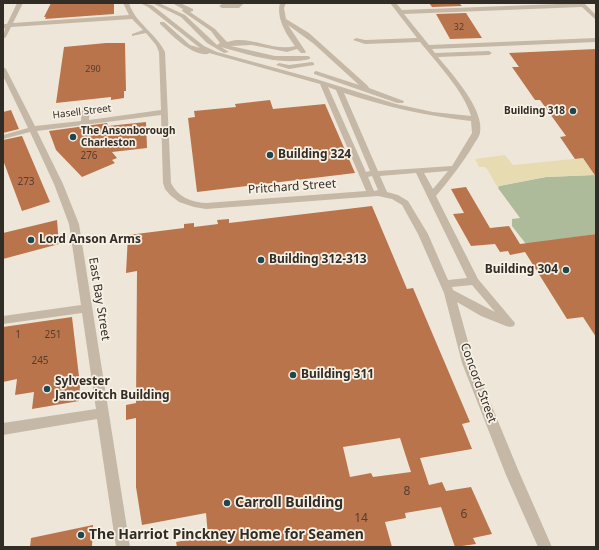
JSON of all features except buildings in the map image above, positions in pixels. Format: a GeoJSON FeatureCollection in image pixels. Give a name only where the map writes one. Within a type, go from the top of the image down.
{"type":"FeatureCollection","features":[{"type":"Feature","properties":{"kind":"street"},"geometry":{"type":"LineString","coordinates":[[3,37],[5,26],[20,3]]}},
{"type":"Feature","properties":{"kind":"street"},"geometry":{"type":"LineString","coordinates":[[126,3],[127,9],[159,44],[162,52],[165,112]]}},
{"type":"Feature","properties":{"kind":"street"},"geometry":{"type":"LineString","coordinates":[[143,3],[145,7],[188,46],[202,52],[215,50],[222,51],[281,66],[306,56]]}},
{"type":"Feature","properties":{"kind":"street"},"geometry":{"type":"LineString","coordinates":[[155,3],[181,15],[215,50],[322,83],[374,101],[412,111],[474,116]]}},
{"type":"Feature","properties":{"kind":"street"},"geometry":{"type":"LineString","coordinates":[[160,3],[187,15],[220,45],[282,59],[298,60],[306,56]]}},
{"type":"Feature","properties":{"kind":"street"},"geometry":{"type":"LineString","coordinates":[[165,3],[188,12],[203,25],[212,30],[217,38],[224,44],[286,56],[306,56]]}},
{"type":"Feature","properties":{"kind":"street"},"geometry":{"type":"LineString","coordinates":[[174,3],[191,10],[207,23],[216,28],[220,35],[228,43],[240,43],[289,54],[306,56]]}},
{"type":"Feature","properties":{"kind":"street"},"geometry":{"type":"LineString","coordinates":[[222,6],[239,6],[241,3]]}},
{"type":"Feature","properties":{"kind":"street"},"geometry":{"type":"LineString","coordinates":[[283,3],[281,11],[290,35],[306,56],[322,83],[371,193]]}},
{"type":"Feature","properties":{"kind":"street"},"geometry":{"type":"LineString","coordinates":[[393,3],[463,94],[474,116],[476,134],[454,168],[432,196]]}},
{"type":"Feature","properties":{"kind":"street"},"geometry":{"type":"LineString","coordinates":[[399,12],[582,4],[596,18]]}},
{"type":"Feature","properties":{"kind":"street"},"geometry":{"type":"LineString","coordinates":[[5,26],[134,17]]}},
{"type":"Feature","properties":{"kind":"street"},"geometry":{"type":"LineString","coordinates":[[100,27],[102,19]]}},
{"type":"Feature","properties":{"kind":"street"},"geometry":{"type":"LineString","coordinates":[[284,20],[298,27],[328,53],[352,77],[378,94]]}},
{"type":"Feature","properties":{"kind":"street"},"geometry":{"type":"LineString","coordinates":[[134,35],[147,31]]}},
{"type":"Feature","properties":{"kind":"street"},"geometry":{"type":"LineString","coordinates":[[356,40],[365,42],[421,40]]}},
{"type":"Feature","properties":{"kind":"street"},"geometry":{"type":"LineString","coordinates":[[426,47],[596,40]]}},
{"type":"Feature","properties":{"kind":"street"},"geometry":{"type":"LineString","coordinates":[[433,55],[489,53]]}},
{"type":"Feature","properties":{"kind":"street","name":"East Bay Street"},"geometry":{"type":"LineString","coordinates":[[3,69],[65,197],[74,224],[123,547]]}},
{"type":"Feature","properties":{"kind":"street"},"geometry":{"type":"LineString","coordinates":[[316,73],[378,94],[422,106],[474,116]]}},
{"type":"Feature","properties":{"kind":"street"},"geometry":{"type":"LineString","coordinates":[[339,89],[383,193]]}},
{"type":"Feature","properties":{"kind":"street"},"geometry":{"type":"LineString","coordinates":[[85,122],[86,107]]}},
{"type":"Feature","properties":{"kind":"street","name":"Hasell Street"},"geometry":{"type":"LineString","coordinates":[[3,137],[33,129],[165,112]]}},
{"type":"Feature","properties":{"kind":"street","name":"Pritchard Street"},"geometry":{"type":"LineString","coordinates":[[165,112],[167,183],[174,195],[185,201],[206,206],[371,193],[383,193],[400,200]]}},
{"type":"Feature","properties":{"kind":"street"},"geometry":{"type":"LineString","coordinates":[[363,174],[454,168]]}},
{"type":"Feature","properties":{"kind":"street"},"geometry":{"type":"LineString","coordinates":[[418,171],[474,281],[510,323],[480,310],[448,288]]}},
{"type":"Feature","properties":{"kind":"street","name":"Concord Street"},"geometry":{"type":"LineString","coordinates":[[400,200],[408,207],[416,220],[448,288],[468,363],[511,469],[545,547]]}},
{"type":"Feature","properties":{"kind":"street"},"geometry":{"type":"LineString","coordinates":[[448,288],[474,281]]}},
{"type":"Feature","properties":{"kind":"street"},"geometry":{"type":"LineString","coordinates":[[3,320],[87,308]]}},
{"type":"Feature","properties":{"kind":"street"},"geometry":{"type":"LineString","coordinates":[[3,429],[103,413]]}},
{"type":"Feature","properties":{"kind":"green space"},"geometry":{"type":"Polygon","coordinates":[[[594,175],[596,177],[596,234],[526,244],[512,226],[512,219],[520,218],[498,188],[499,186],[546,177],[594,175]]]}},
{"type":"Feature","properties":{"kind":"sand"},"geometry":{"type":"Polygon","coordinates":[[[505,155],[513,165],[583,158],[594,175],[546,177],[499,186],[498,188],[487,169],[485,167],[479,167],[475,159],[505,155]]]}},
{"type":"Feature","properties":{"kind":"place","name":"Building 318"},"geometry":{"type":"Point","coordinates":[573,111]}},
{"type":"Feature","properties":{"kind":"place","name":"The Ansonborough Charleston"},"geometry":{"type":"Point","coordinates":[73,137]}},
{"type":"Feature","properties":{"kind":"place","name":"Building 324"},"geometry":{"type":"Point","coordinates":[270,155]}},
{"type":"Feature","properties":{"kind":"place","name":"Lord Anson Arms"},"geometry":{"type":"Point","coordinates":[31,240]}},
{"type":"Feature","properties":{"kind":"place","name":"Building 312-313"},"geometry":{"type":"Point","coordinates":[261,260]}},
{"type":"Feature","properties":{"kind":"place","name":"Building 304"},"geometry":{"type":"Point","coordinates":[566,270]}},
{"type":"Feature","properties":{"kind":"place","name":"Building 311"},"geometry":{"type":"Point","coordinates":[293,375]}},
{"type":"Feature","properties":{"kind":"place","name":"Sylvester Jancovitch Building"},"geometry":{"type":"Point","coordinates":[47,389]}},
{"type":"Feature","properties":{"kind":"place","name":"Carroll Building"},"geometry":{"type":"Point","coordinates":[227,503]}},
{"type":"Feature","properties":{"kind":"place","name":"The Harriot Pinckney Home for Seamen"},"geometry":{"type":"Point","coordinates":[81,535]}}]}
